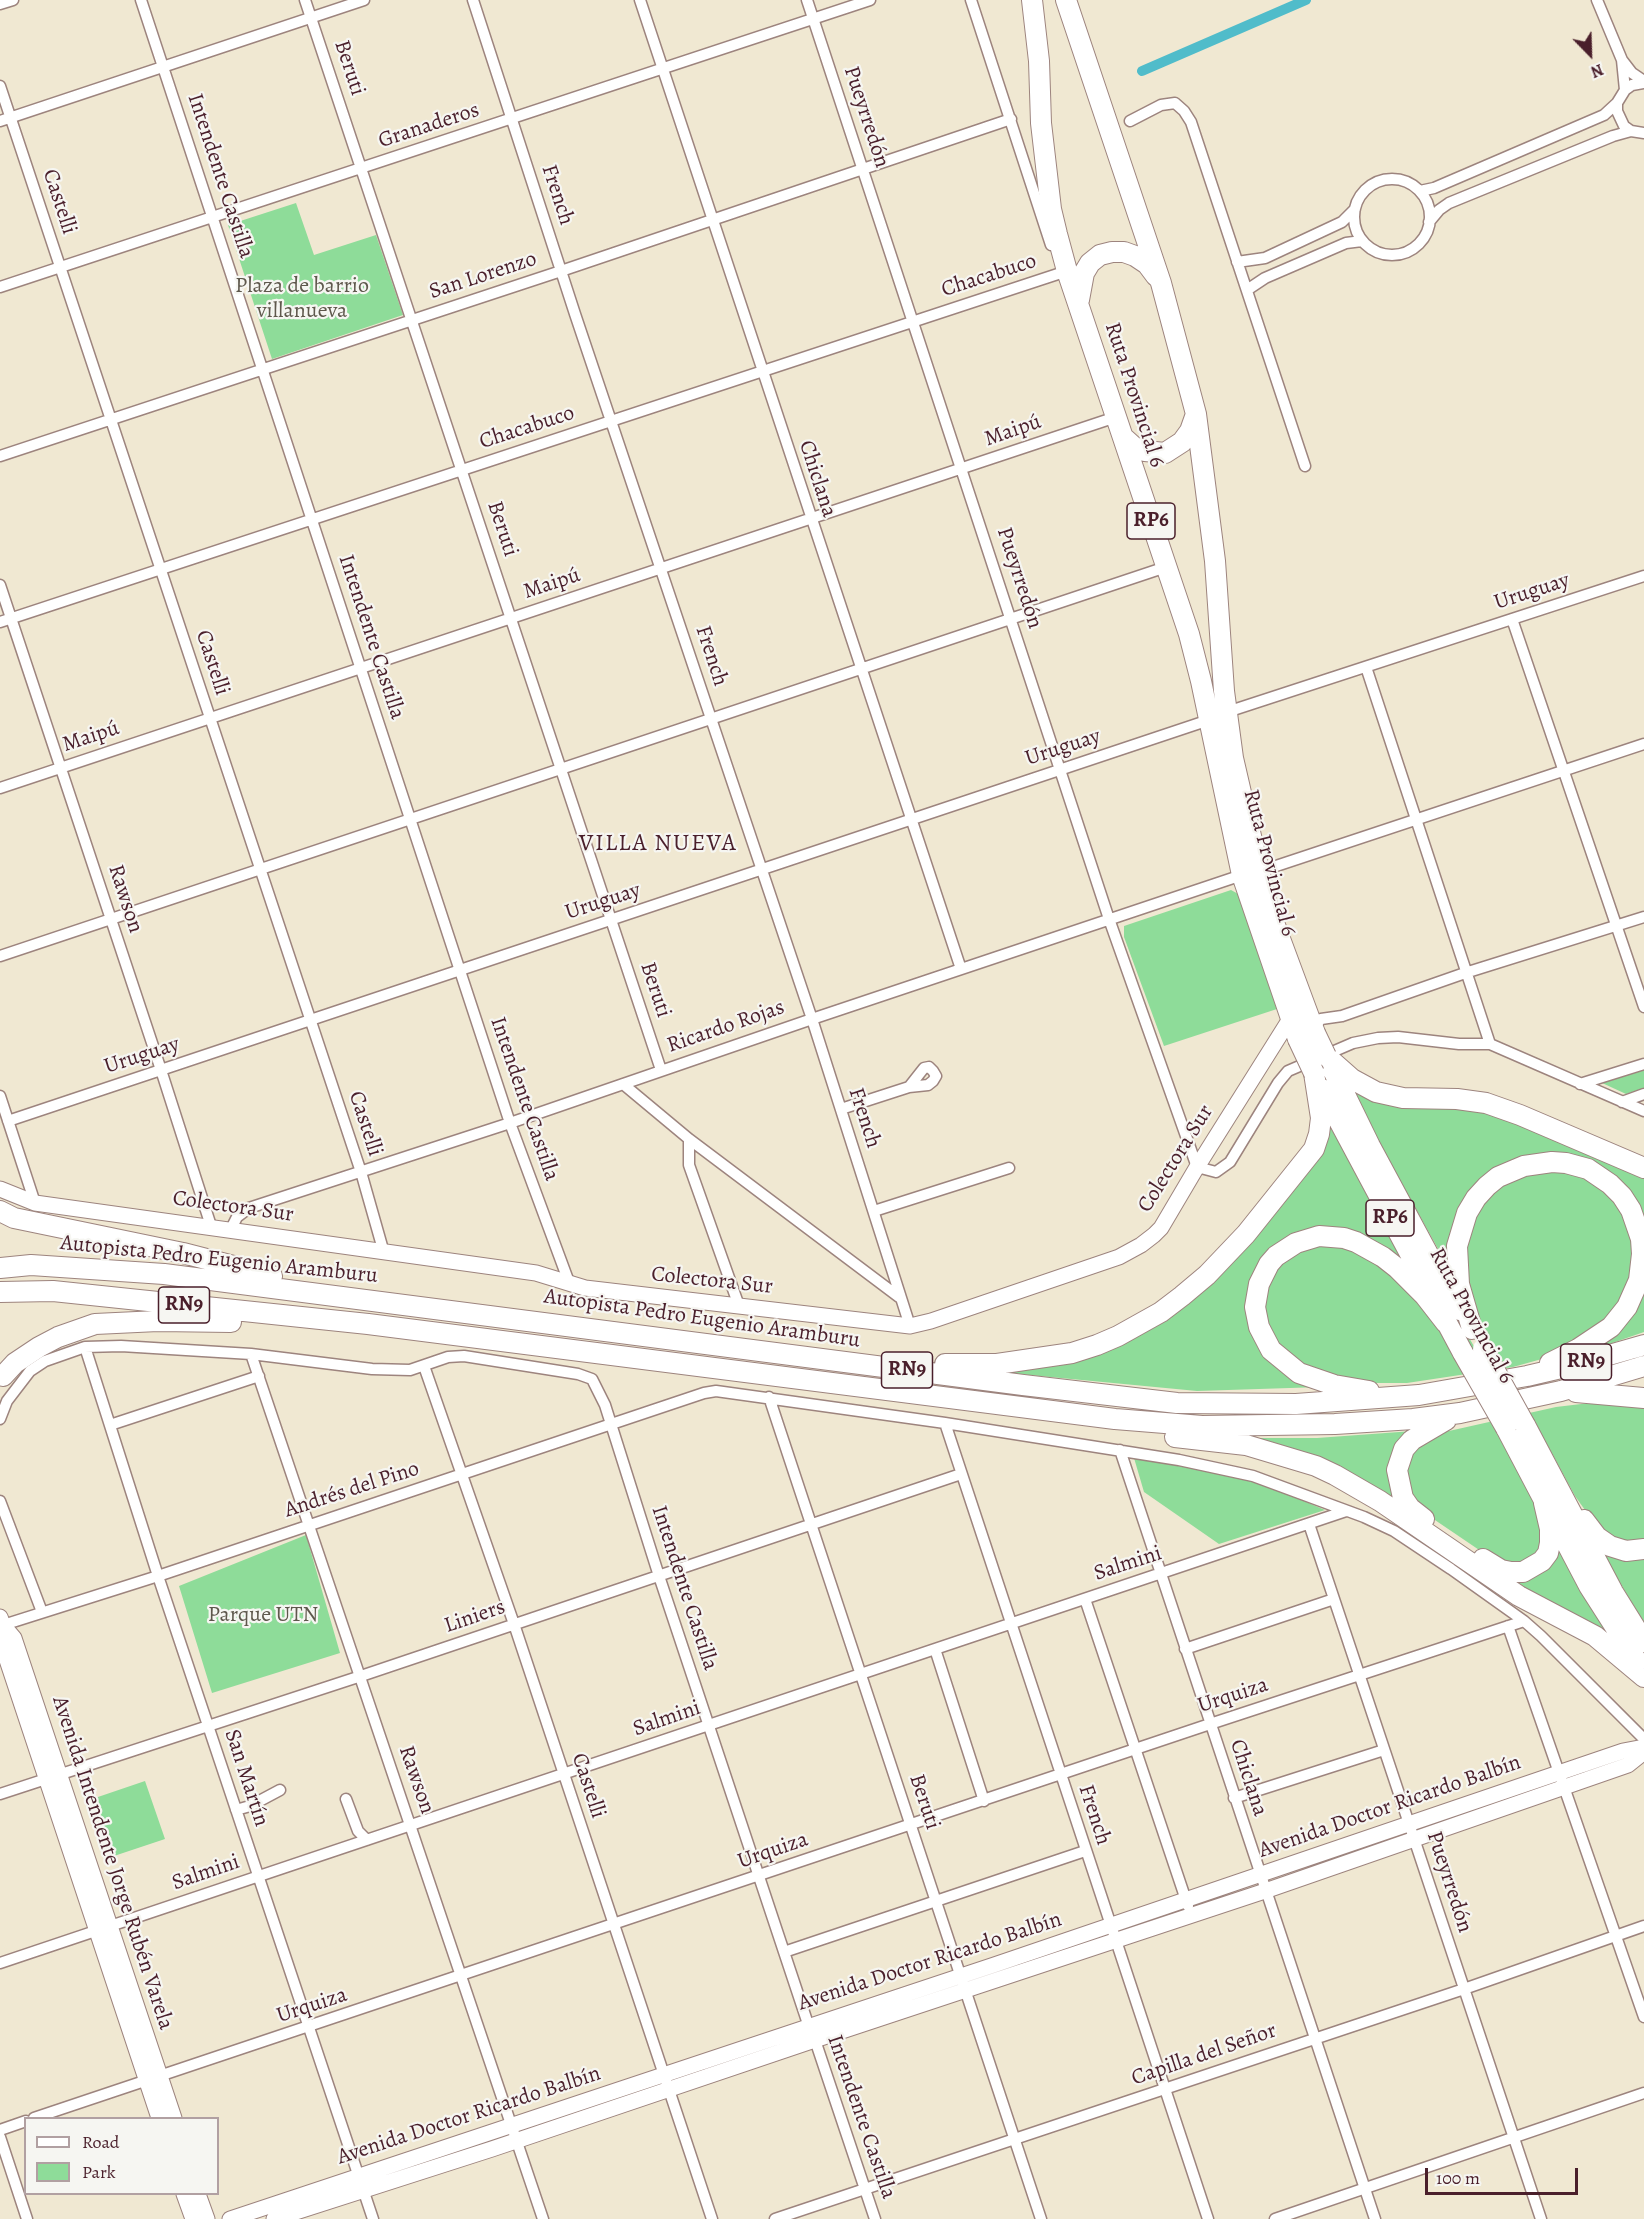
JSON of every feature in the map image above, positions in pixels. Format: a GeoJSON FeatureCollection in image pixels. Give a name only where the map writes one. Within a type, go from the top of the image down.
{"type":"FeatureCollection","features":[{"type":"Feature","properties":{"kind":"highway","name":"Ruta Provincial 6"},"geometry":{"type":"LineString","coordinates":[[1032,0],[1040,61],[1041,123],[1051,209],[1063,272],[1079,304],[1218,716],[1250,873],[1290,1018],[1309,1033],[1326,1056],[1326,1077],[1370,1146],[1441,1278],[1526,1425],[1613,1592],[1644,1642]]}},
{"type":"Feature","properties":{"kind":"highway","name":"Ruta Provincial 6"},"geometry":{"type":"LineString","coordinates":[[1066,0],[1161,283],[1196,414],[1215,561],[1218,716]]}},
{"type":"Feature","properties":{"kind":"highway"},"geometry":{"type":"LineString","coordinates":[[1079,304],[1083,273],[1100,255],[1124,252],[1135,256],[1147,264],[1161,283]]}},
{"type":"Feature","properties":{"kind":"highway"},"geometry":{"type":"LineString","coordinates":[[1124,438],[1134,447],[1145,452],[1165,453],[1182,442],[1191,431],[1196,414]]}},
{"type":"Feature","properties":{"kind":"highway","name":"Ruta Provincial 6"},"geometry":{"type":"LineString","coordinates":[[1250,873],[1275,930],[1326,1077],[1446,1323],[1506,1428],[1604,1612],[1644,1671]]}},
{"type":"Feature","properties":{"kind":"highway"},"geometry":{"type":"LineString","coordinates":[[807,1358],[997,1364],[1072,1353],[1097,1345],[1138,1325],[1161,1312],[1207,1275],[1246,1234],[1309,1156],[1317,1142],[1326,1077],[1389,1096],[1456,1099],[1502,1108],[1644,1168]]}},
{"type":"Feature","properties":{"kind":"highway"},"geometry":{"type":"LineString","coordinates":[[1472,1329],[1459,1284],[1457,1246],[1467,1213],[1486,1186],[1512,1170],[1552,1162],[1588,1169],[1610,1184],[1622,1196],[1630,1210],[1641,1239],[1641,1269],[1634,1295],[1619,1318],[1601,1335],[1527,1376]]}},
{"type":"Feature","properties":{"kind":"highway"},"geometry":{"type":"LineString","coordinates":[[0,1211],[14,1218],[183,1253],[273,1277],[304,1291]]}},
{"type":"Feature","properties":{"kind":"highway"},"geometry":{"type":"LineString","coordinates":[[1419,1395],[1351,1389],[1317,1380],[1287,1365],[1270,1350],[1259,1327],[1255,1307],[1259,1284],[1269,1264],[1276,1256],[1296,1243],[1319,1236],[1344,1238],[1370,1249],[1397,1268],[1425,1296],[1446,1323]]}},
{"type":"Feature","properties":{"kind":"highway","name":"Autopista Pedro Eugenio Aramburu"},"geometry":{"type":"LineString","coordinates":[[0,1268],[30,1265],[164,1274],[807,1358],[1177,1403],[1296,1404],[1419,1395],[1527,1376],[1644,1345]]}},
{"type":"Feature","properties":{"kind":"highway","name":"Autopista Pedro Eugenio Aramburu"},"geometry":{"type":"LineString","coordinates":[[0,1292],[52,1292],[368,1324],[1115,1419],[1202,1426],[1335,1424],[1413,1419],[1460,1413],[1561,1390],[1644,1366]]}},
{"type":"Feature","properties":{"kind":"highway"},"geometry":{"type":"LineString","coordinates":[[1,1379],[15,1363],[39,1347],[58,1337],[95,1324],[206,1321],[304,1325],[368,1324]]}},
{"type":"Feature","properties":{"kind":"highway"},"geometry":{"type":"LineString","coordinates":[[1561,1390],[1644,1398]]}},
{"type":"Feature","properties":{"kind":"highway"},"geometry":{"type":"LineString","coordinates":[[1460,1413],[1422,1433],[1404,1449],[1397,1470],[1403,1498],[1410,1508],[1490,1565],[1501,1570],[1523,1572],[1542,1561],[1548,1553],[1550,1529],[1544,1503]]}},
{"type":"Feature","properties":{"kind":"highway"},"geometry":{"type":"LineString","coordinates":[[1115,1419],[1166,1436],[1246,1445],[1317,1466],[1335,1474],[1380,1501],[1519,1596],[1594,1636],[1644,1677]]}},
{"type":"Feature","properties":{"kind":"highway"},"geometry":{"type":"LineString","coordinates":[[1554,1479],[1597,1537],[1619,1550],[1644,1549]]}},
{"type":"Feature","properties":{"kind":"main road","name":"Colectora Sur"},"geometry":{"type":"LineString","coordinates":[[0,1189],[36,1203],[536,1273],[570,1285],[910,1326],[931,1321],[1119,1257],[1141,1245],[1161,1228],[1290,1018]]}},
{"type":"Feature","properties":{"kind":"main road","name":"Avenida Intendente Jorge Rubén Varela"},"geometry":{"type":"LineString","coordinates":[[1,1623],[14,1638],[53,1777],[103,1928],[153,2078],[173,2117]]}},
{"type":"Feature","properties":{"kind":"main road","name":"Avenida Doctor Ricardo Balbín"},"geometry":{"type":"LineString","coordinates":[[1112,1933],[1192,1915],[1265,1891],[1414,1839],[1562,1780],[1623,1751],[1644,1750]]}},
{"type":"Feature","properties":{"kind":"main road","name":"Avenida Doctor Ricardo Balbín"},"geometry":{"type":"LineString","coordinates":[[274,2219],[511,2126],[666,2082],[1112,1933],[1186,1900],[1409,1824],[1562,1780]]}},
{"type":"Feature","properties":{"kind":"main road","name":"Avenida Intendente Jorge Rubén Varela"},"geometry":{"type":"LineString","coordinates":[[153,2078],[159,2117]]}},
{"type":"Feature","properties":{"kind":"main road","name":"Avenida Doctor Ricardo Balbín"},"geometry":{"type":"LineString","coordinates":[[230,2219],[516,2141],[666,2082]]}},
{"type":"Feature","properties":{"kind":"main road"},"geometry":{"type":"LineString","coordinates":[[185,2195],[193,2219]]}},
{"type":"Feature","properties":{"kind":"main road"},"geometry":{"type":"LineString","coordinates":[[199,2195],[207,2219]]}},
{"type":"Feature","properties":{"kind":"street"},"geometry":{"type":"LineString","coordinates":[[0,4],[13,0]]}},
{"type":"Feature","properties":{"kind":"street","name":"Intendente Castilla"},"geometry":{"type":"LineString","coordinates":[[141,0],[510,1123],[570,1285]]}},
{"type":"Feature","properties":{"kind":"street","name":"Beruti"},"geometry":{"type":"LineString","coordinates":[[305,0],[661,1070]]}},
{"type":"Feature","properties":{"kind":"street"},"geometry":{"type":"LineString","coordinates":[[5,119],[364,0]]}},
{"type":"Feature","properties":{"kind":"street","name":"French"},"geometry":{"type":"LineString","coordinates":[[473,0],[561,271],[812,1019],[910,1326]]}},
{"type":"Feature","properties":{"kind":"street","name":"Chiclana"},"geometry":{"type":"LineString","coordinates":[[640,0],[810,519],[961,969]]}},
{"type":"Feature","properties":{"kind":"street","name":"Pueyrredón"},"geometry":{"type":"LineString","coordinates":[[807,0],[1109,919],[1197,1167]]}},
{"type":"Feature","properties":{"kind":"street","name":"Granaderos"},"geometry":{"type":"LineString","coordinates":[[0,287],[870,0]]}},
{"type":"Feature","properties":{"kind":"street"},"geometry":{"type":"LineString","coordinates":[[971,0],[1063,272]]}},
{"type":"Feature","properties":{"kind":"street"},"geometry":{"type":"LineString","coordinates":[[1597,0],[1622,60],[1625,90]]}},
{"type":"Feature","properties":{"kind":"street"},"geometry":{"type":"LineString","coordinates":[[1622,60],[1632,73],[1644,82]]}},
{"type":"Feature","properties":{"kind":"street"},"geometry":{"type":"LineString","coordinates":[[1420,191],[1434,188],[1604,115],[1617,103],[1625,90],[1632,85],[1644,82]]}},
{"type":"Feature","properties":{"kind":"street","name":"Castelli"},"geometry":{"type":"LineString","coordinates":[[0,86],[5,119],[60,268],[111,419],[361,1172],[384,1253]]}},
{"type":"Feature","properties":{"kind":"street"},"geometry":{"type":"LineString","coordinates":[[1130,121],[1161,105],[1175,103],[1191,122],[1305,466]]}},
{"type":"Feature","properties":{"kind":"street"},"geometry":{"type":"LineString","coordinates":[[1617,103],[1620,119],[1640,133]]}},
{"type":"Feature","properties":{"kind":"street","name":"San Lorenzo"},"geometry":{"type":"LineString","coordinates":[[0,456],[561,271],[1011,119]]}},
{"type":"Feature","properties":{"kind":"street"},"geometry":{"type":"LineString","coordinates":[[1429,222],[1439,210],[1449,204],[1613,136],[1640,133]]}},
{"type":"Feature","properties":{"kind":"street"},"geometry":{"type":"LineString","coordinates":[[1384,180],[1404,181],[1420,191],[1427,202],[1430,214],[1424,237],[1416,246],[1394,255],[1371,249],[1362,241],[1356,231],[1355,209],[1362,193],[1372,184],[1384,180]]}},
{"type":"Feature","properties":{"kind":"street"},"geometry":{"type":"LineString","coordinates":[[1238,262],[1265,258],[1342,222],[1355,209]]}},
{"type":"Feature","properties":{"kind":"street"},"geometry":{"type":"LineString","coordinates":[[1247,290],[1265,278],[1346,243],[1362,241]]}},
{"type":"Feature","properties":{"kind":"street","name":"Chacabuco"},"geometry":{"type":"LineString","coordinates":[[5,620],[1063,272]]}},
{"type":"Feature","properties":{"kind":"street","name":"Maipú"},"geometry":{"type":"LineString","coordinates":[[0,788],[1116,417]]}},
{"type":"Feature","properties":{"kind":"street"},"geometry":{"type":"LineString","coordinates":[[0,956],[1166,567]]}},
{"type":"Feature","properties":{"kind":"street","name":"Uruguay"},"geometry":{"type":"LineString","coordinates":[[8,1121],[1218,716],[1644,576]]}},
{"type":"Feature","properties":{"kind":"street","name":"Rawson"},"geometry":{"type":"LineString","coordinates":[[0,585],[5,620],[61,767],[211,1226]]}},
{"type":"Feature","properties":{"kind":"street"},"geometry":{"type":"LineString","coordinates":[[1512,619],[1644,1008]]}},
{"type":"Feature","properties":{"kind":"street"},"geometry":{"type":"LineString","coordinates":[[1366,667],[1490,1044]]}},
{"type":"Feature","properties":{"kind":"street","name":"Ricardo Rojas"},"geometry":{"type":"LineString","coordinates":[[231,1229],[237,1217],[249,1208],[510,1123],[1109,919],[1415,821],[1644,744]]}},
{"type":"Feature","properties":{"kind":"street"},"geometry":{"type":"LineString","coordinates":[[1309,1033],[1321,1019],[1342,1016],[1466,973],[1644,917]]}},
{"type":"Feature","properties":{"kind":"street"},"geometry":{"type":"LineString","coordinates":[[1197,1167],[1216,1172],[1234,1157],[1278,1083],[1288,1071],[1340,1048],[1365,1040],[1388,1037],[1459,1044],[1490,1044],[1644,1111]]}},
{"type":"Feature","properties":{"kind":"street"},"geometry":{"type":"LineString","coordinates":[[1580,1084],[1644,1064]]}},
{"type":"Feature","properties":{"kind":"street"},"geometry":{"type":"LineString","coordinates":[[623,1084],[689,1138],[899,1297]]}},
{"type":"Feature","properties":{"kind":"street"},"geometry":{"type":"LineString","coordinates":[[841,1109],[909,1087]]}},
{"type":"Feature","properties":{"kind":"street"},"geometry":{"type":"LineString","coordinates":[[1622,1102],[1644,1094]]}},
{"type":"Feature","properties":{"kind":"street"},"geometry":{"type":"LineString","coordinates":[[0,1096],[36,1203]]}},
{"type":"Feature","properties":{"kind":"street"},"geometry":{"type":"LineString","coordinates":[[689,1138],[689,1165],[739,1306]]}},
{"type":"Feature","properties":{"kind":"street"},"geometry":{"type":"LineString","coordinates":[[874,1211],[1009,1168]]}},
{"type":"Feature","properties":{"kind":"street"},"geometry":{"type":"LineString","coordinates":[[0,1419],[7,1401],[30,1371],[45,1360],[85,1347],[121,1346],[251,1354],[372,1369],[410,1370],[424,1366]]}},
{"type":"Feature","properties":{"kind":"street","name":"San Martín"},"geometry":{"type":"LineString","coordinates":[[85,1347],[158,1576],[373,2219]]}},
{"type":"Feature","properties":{"kind":"street","name":"Rawson"},"geometry":{"type":"LineString","coordinates":[[251,1354],[543,2219]]}},
{"type":"Feature","properties":{"kind":"street","name":"Intendente Castilla"},"geometry":{"type":"LineString","coordinates":[[424,1366],[448,1357],[464,1356],[578,1374],[592,1379],[599,1390],[784,1952],[875,2219]]}},
{"type":"Feature","properties":{"kind":"street","name":"Castelli"},"geometry":{"type":"LineString","coordinates":[[424,1366],[514,1624],[712,2219]]}},
{"type":"Feature","properties":{"kind":"street"},"geometry":{"type":"LineString","coordinates":[[110,1425],[259,1376]]}},
{"type":"Feature","properties":{"kind":"street","name":"Andrés del Pino"},"geometry":{"type":"LineString","coordinates":[[1,1623],[158,1576],[704,1393],[716,1391],[768,1397]]}},
{"type":"Feature","properties":{"kind":"street"},"geometry":{"type":"LineString","coordinates":[[768,1397],[1179,1460],[1253,1476],[1364,1517],[1394,1531],[1524,1621],[1644,1739]]}},
{"type":"Feature","properties":{"kind":"street","name":"Beruti"},"geometry":{"type":"LineString","coordinates":[[768,1397],[1041,2219]]}},
{"type":"Feature","properties":{"kind":"street","name":"French"},"geometry":{"type":"LineString","coordinates":[[945,1423],[1208,2219]]}},
{"type":"Feature","properties":{"kind":"street","name":"Chiclana"},"geometry":{"type":"LineString","coordinates":[[1120,1450],[1375,2219]]}},
{"type":"Feature","properties":{"kind":"street","name":"Liniers"},"geometry":{"type":"LineString","coordinates":[[0,1794],[361,1676],[961,1474]]}},
{"type":"Feature","properties":{"kind":"street"},"geometry":{"type":"LineString","coordinates":[[0,1501],[42,1612]]}},
{"type":"Feature","properties":{"kind":"street","name":"Salmini"},"geometry":{"type":"LineString","coordinates":[[0,1963],[1346,1512]]}},
{"type":"Feature","properties":{"kind":"street","name":"Pueyrredón"},"geometry":{"type":"LineString","coordinates":[[1309,1524],[1541,2219]]}},
{"type":"Feature","properties":{"kind":"street"},"geometry":{"type":"LineString","coordinates":[[1085,1599],[1192,1915]]}},
{"type":"Feature","properties":{"kind":"street"},"geometry":{"type":"LineString","coordinates":[[1185,1649],[1334,1599]]}},
{"type":"Feature","properties":{"kind":"street","name":"Urquiza"},"geometry":{"type":"LineString","coordinates":[[37,2117],[1524,1621]]}},
{"type":"Feature","properties":{"kind":"street"},"geometry":{"type":"LineString","coordinates":[[1508,1626],[1644,2017]]}},
{"type":"Feature","properties":{"kind":"street"},"geometry":{"type":"LineString","coordinates":[[935,1649],[984,1801]]}},
{"type":"Feature","properties":{"kind":"street"},"geometry":{"type":"LineString","coordinates":[[1234,1798],[1384,1750]]}},
{"type":"Feature","properties":{"kind":"street"},"geometry":{"type":"LineString","coordinates":[[236,1810],[250,1806],[280,1790]]}},
{"type":"Feature","properties":{"kind":"street"},"geometry":{"type":"LineString","coordinates":[[346,1799],[358,1831],[367,1840]]}},
{"type":"Feature","properties":{"kind":"street"},"geometry":{"type":"LineString","coordinates":[[784,1952],[1085,1851]]}},
{"type":"Feature","properties":{"kind":"street","name":"Capilla del Señor"},"geometry":{"type":"LineString","coordinates":[[775,2219],[1464,1989],[1644,1926]]}},
{"type":"Feature","properties":{"kind":"street"},"geometry":{"type":"LineString","coordinates":[[1275,2219],[1644,2093]]}},
{"type":"Feature","properties":{"kind":"street"},"geometry":{"type":"LineString","coordinates":[[0,2130],[24,2122]]}},
{"type":"Feature","properties":{"kind":"street"},"geometry":{"type":"LineString","coordinates":[[0,2137],[27,2219]]}},
{"type":"Feature","properties":{"kind":"green space","name":"Plaza de barrio villanueva"},"geometry":{"type":"Polygon","coordinates":[[[296,203],[314,255],[376,235],[403,315],[272,359],[228,225],[296,203]]]}},
{"type":"Feature","properties":{"kind":"green space"},"geometry":{"type":"Polygon","coordinates":[[[1231,890],[1240,895],[1280,1008],[1164,1046],[1124,937],[1124,926],[1231,890]]]}},
{"type":"Feature","properties":{"kind":"green space"},"geometry":{"type":"Polygon","coordinates":[[[1644,1067],[1644,1088],[1626,1094],[1600,1082],[1644,1067]]]}},
{"type":"Feature","properties":{"kind":"green space"},"geometry":{"type":"Polygon","coordinates":[[[1329,1078],[1408,1229],[1476,1350],[1492,1347],[1471,1300],[1463,1247],[1471,1220],[1498,1185],[1552,1167],[1598,1181],[1628,1217],[1638,1263],[1617,1313],[1549,1357],[1513,1367],[1407,1383],[1348,1380],[1290,1359],[1265,1326],[1263,1289],[1283,1257],[1330,1240],[1375,1257],[1428,1313],[1454,1354],[1324,1080],[1329,1078]]]}},
{"type":"Feature","properties":{"kind":"green space"},"geometry":{"type":"Polygon","coordinates":[[[1347,1081],[1466,1104],[1644,1172],[1644,1224],[1596,1165],[1495,1173],[1447,1265],[1347,1081]]]}},
{"type":"Feature","properties":{"kind":"green space"},"geometry":{"type":"Polygon","coordinates":[[[1328,1123],[1408,1268],[1385,1251],[1287,1239],[1250,1321],[1321,1387],[1197,1391],[977,1370],[1019,1366],[1175,1306],[1328,1123]]]}},
{"type":"Feature","properties":{"kind":"green space"},"geometry":{"type":"Polygon","coordinates":[[[1644,1284],[1644,1332],[1595,1349],[1644,1284]]]}},
{"type":"Feature","properties":{"kind":"green space"},"geometry":{"type":"Polygon","coordinates":[[[1598,1402],[1644,1404],[1644,1544],[1611,1539],[1590,1517],[1575,1496],[1535,1422],[1498,1431],[1543,1519],[1544,1548],[1522,1565],[1491,1558],[1429,1516],[1407,1491],[1407,1460],[1412,1451],[1440,1433],[1556,1407],[1598,1402]]]}},
{"type":"Feature","properties":{"kind":"green space"},"geometry":{"type":"Polygon","coordinates":[[[1413,1431],[1400,1502],[1498,1575],[1559,1545],[1613,1641],[1534,1599],[1409,1517],[1243,1438],[1317,1438],[1413,1431]]]}},
{"type":"Feature","properties":{"kind":"green space"},"geometry":{"type":"Polygon","coordinates":[[[1134,1458],[1180,1463],[1252,1479],[1325,1510],[1219,1544],[1144,1492],[1134,1458]]]}},
{"type":"Feature","properties":{"kind":"green space","name":"Parque UTN"},"geometry":{"type":"Polygon","coordinates":[[[306,1535],[340,1653],[212,1693],[179,1586],[306,1535]]]}},
{"type":"Feature","properties":{"kind":"green space"},"geometry":{"type":"Polygon","coordinates":[[[1597,1543],[1644,1556],[1644,1622],[1629,1598],[1597,1543]]]}},
{"type":"Feature","properties":{"kind":"green space"},"geometry":{"type":"Polygon","coordinates":[[[145,1781],[165,1839],[114,1856],[95,1798],[145,1781]]]}},
{"type":"Feature","properties":{"kind":"waterway"},"geometry":{"type":"LineString","coordinates":[[1142,71],[1306,0]]}},
{"type":"Feature","properties":{"kind":"district","name":"VILLA NUEVA"},"geometry":{"type":"Point","coordinates":[658,844]}}]}
